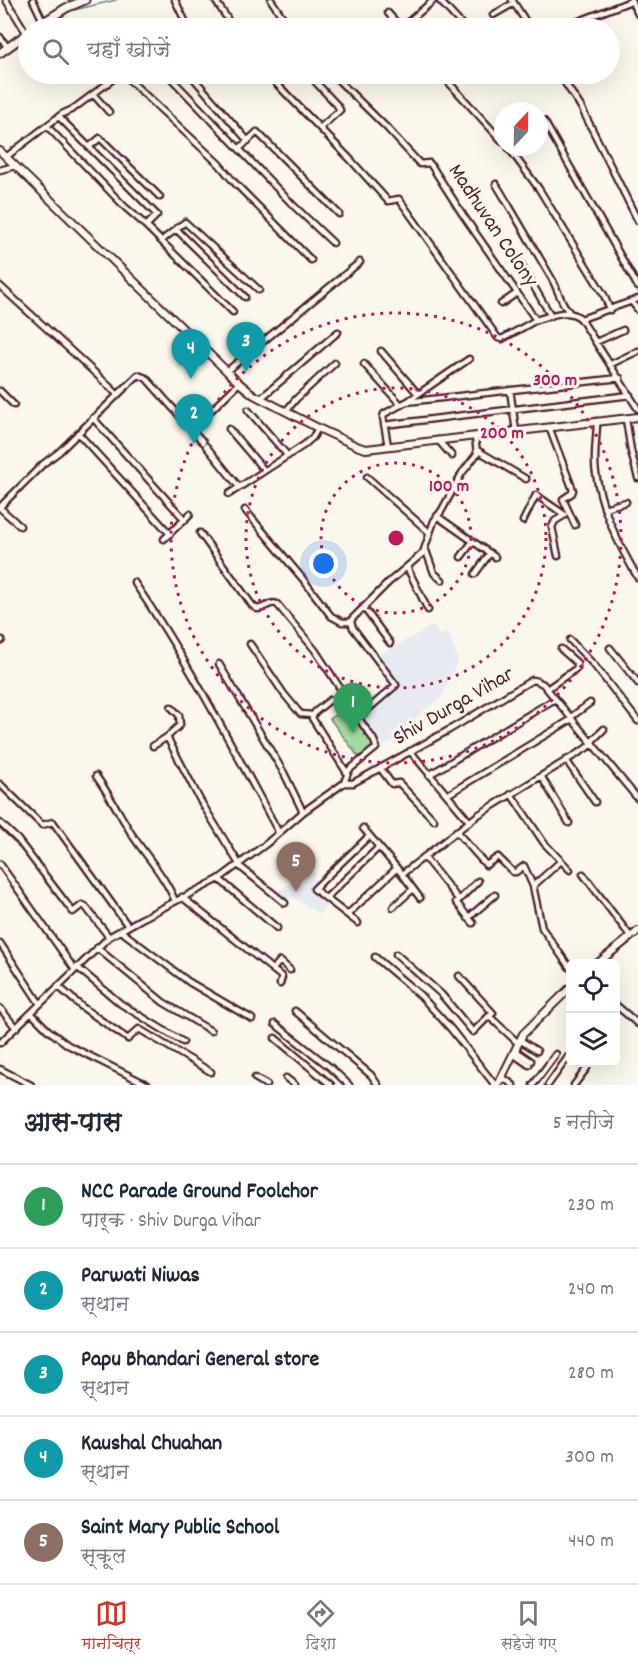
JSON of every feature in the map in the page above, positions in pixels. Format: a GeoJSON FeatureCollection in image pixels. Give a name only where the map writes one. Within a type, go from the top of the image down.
{"type":"FeatureCollection","features":[{"type":"Feature","properties":{"kind":"main road"},"geometry":{"type":"LineString","coordinates":[[48,18],[85,0]]}},
{"type":"Feature","properties":{"kind":"main road"},"geometry":{"type":"LineString","coordinates":[[0,53],[18,40]]}},
{"type":"Feature","properties":{"kind":"street"},"geometry":{"type":"LineString","coordinates":[[6,0],[18,18]]}},
{"type":"Feature","properties":{"kind":"street"},"geometry":{"type":"LineString","coordinates":[[33,0],[42,18]]}},
{"type":"Feature","properties":{"kind":"street"},"geometry":{"type":"LineString","coordinates":[[175,0],[184,18]]}},
{"type":"Feature","properties":{"kind":"street"},"geometry":{"type":"LineString","coordinates":[[215,0],[227,18]]}},
{"type":"Feature","properties":{"kind":"street"},"geometry":{"type":"LineString","coordinates":[[271,0],[281,18]]}},
{"type":"Feature","properties":{"kind":"street"},"geometry":{"type":"LineString","coordinates":[[413,18],[434,0]]}},
{"type":"Feature","properties":{"kind":"street"},"geometry":{"type":"LineString","coordinates":[[439,0],[456,18]]}},
{"type":"Feature","properties":{"kind":"street"},"geometry":{"type":"LineString","coordinates":[[586,18],[631,0],[638,14]]}},
{"type":"Feature","properties":{"kind":"street"},"geometry":{"type":"LineString","coordinates":[[494,15],[513,1],[523,18]]}},
{"type":"Feature","properties":{"kind":"street"},"geometry":{"type":"LineString","coordinates":[[388,13],[392,18]]}},
{"type":"Feature","properties":{"kind":"street"},"geometry":{"type":"LineString","coordinates":[[0,37],[8,48]]}},
{"type":"Feature","properties":{"kind":"street"},"geometry":{"type":"LineString","coordinates":[[6,157],[108,84]]}},
{"type":"Feature","properties":{"kind":"street"},"geometry":{"type":"LineString","coordinates":[[133,84],[219,164],[311,260]]}},
{"type":"Feature","properties":{"kind":"street"},"geometry":{"type":"LineString","coordinates":[[177,84],[294,206],[333,243]]}},
{"type":"Feature","properties":{"kind":"street"},"geometry":{"type":"LineString","coordinates":[[199,84],[248,141]]}},
{"type":"Feature","properties":{"kind":"street"},"geometry":{"type":"LineString","coordinates":[[277,84],[388,201],[399,199],[498,338],[502,339],[536,320]]}},
{"type":"Feature","properties":{"kind":"street"},"geometry":{"type":"LineString","coordinates":[[317,84],[339,110],[320,129]]}},
{"type":"Feature","properties":{"kind":"street","name":"Madhuvan Colony"},"geometry":{"type":"LineString","coordinates":[[342,84],[420,164],[431,165],[536,320],[569,312]]}},
{"type":"Feature","properties":{"kind":"street"},"geometry":{"type":"LineString","coordinates":[[450,84],[494,132]]}},
{"type":"Feature","properties":{"kind":"street"},"geometry":{"type":"LineString","coordinates":[[566,84],[581,106],[638,221]]}},
{"type":"Feature","properties":{"kind":"street"},"geometry":{"type":"LineString","coordinates":[[93,94],[109,112]]}},
{"type":"Feature","properties":{"kind":"street"},"geometry":{"type":"LineString","coordinates":[[59,117],[157,214],[146,226]]}},
{"type":"Feature","properties":{"kind":"street"},"geometry":{"type":"LineString","coordinates":[[47,126],[125,207],[232,312]]}},
{"type":"Feature","properties":{"kind":"street"},"geometry":{"type":"LineString","coordinates":[[548,128],[638,287]]}},
{"type":"Feature","properties":{"kind":"street"},"geometry":{"type":"LineString","coordinates":[[240,149],[257,132],[339,214]]}},
{"type":"Feature","properties":{"kind":"street"},"geometry":{"type":"LineString","coordinates":[[89,147],[100,138],[160,197]]}},
{"type":"Feature","properties":{"kind":"street"},"geometry":{"type":"LineString","coordinates":[[0,151],[238,383],[261,399],[317,430],[366,449],[638,417]]}},
{"type":"Feature","properties":{"kind":"street"},"geometry":{"type":"LineString","coordinates":[[515,156],[539,189],[604,295],[610,310]]}},
{"type":"Feature","properties":{"kind":"street"},"geometry":{"type":"LineString","coordinates":[[0,170],[15,166]]}},
{"type":"Feature","properties":{"kind":"street"},"geometry":{"type":"LineString","coordinates":[[496,184],[556,286],[565,308],[581,319],[638,409]]}},
{"type":"Feature","properties":{"kind":"street"},"geometry":{"type":"LineString","coordinates":[[161,241],[185,222],[259,290]]}},
{"type":"Feature","properties":{"kind":"street"},"geometry":{"type":"LineString","coordinates":[[176,229],[245,297]]}},
{"type":"Feature","properties":{"kind":"street"},"geometry":{"type":"LineString","coordinates":[[516,256],[551,316]]}},
{"type":"Feature","properties":{"kind":"street"},"geometry":{"type":"LineString","coordinates":[[227,371],[360,262]]}},
{"type":"Feature","properties":{"kind":"street"},"geometry":{"type":"LineString","coordinates":[[0,286],[117,394]]}},
{"type":"Feature","properties":{"kind":"street"},"geometry":{"type":"LineString","coordinates":[[501,304],[517,293]]}},
{"type":"Feature","properties":{"kind":"street"},"geometry":{"type":"LineString","coordinates":[[581,319],[635,301],[638,310]]}},
{"type":"Feature","properties":{"kind":"street"},"geometry":{"type":"LineString","coordinates":[[596,342],[623,330]]}},
{"type":"Feature","properties":{"kind":"street"},"geometry":{"type":"LineString","coordinates":[[261,399],[338,332]]}},
{"type":"Feature","properties":{"kind":"street"},"geometry":{"type":"LineString","coordinates":[[381,351],[418,394]]}},
{"type":"Feature","properties":{"kind":"street"},"geometry":{"type":"LineString","coordinates":[[611,364],[638,351]]}},
{"type":"Feature","properties":{"kind":"street"},"geometry":{"type":"LineString","coordinates":[[387,446],[384,414],[403,404],[469,359]]}},
{"type":"Feature","properties":{"kind":"street"},"geometry":{"type":"LineString","coordinates":[[286,411],[335,363]]}},
{"type":"Feature","properties":{"kind":"street"},"geometry":{"type":"LineString","coordinates":[[364,364],[403,404]]}},
{"type":"Feature","properties":{"kind":"street"},"geometry":{"type":"LineString","coordinates":[[20,526],[0,507],[138,375],[142,376],[192,429],[239,487]]}},
{"type":"Feature","properties":{"kind":"street"},"geometry":{"type":"LineString","coordinates":[[403,404],[620,378]]}},
{"type":"Feature","properties":{"kind":"street"},"geometry":{"type":"LineString","coordinates":[[192,429],[238,383]]}},
{"type":"Feature","properties":{"kind":"street"},"geometry":{"type":"LineString","coordinates":[[510,390],[516,431]]}},
{"type":"Feature","properties":{"kind":"street"},"geometry":{"type":"LineString","coordinates":[[0,391],[14,405]]}},
{"type":"Feature","properties":{"kind":"street"},"geometry":{"type":"LineString","coordinates":[[384,425],[630,395]]}},
{"type":"Feature","properties":{"kind":"street"},"geometry":{"type":"LineString","coordinates":[[248,410],[288,456]]}},
{"type":"Feature","properties":{"kind":"street"},"geometry":{"type":"LineString","coordinates":[[93,418],[185,520]]}},
{"type":"Feature","properties":{"kind":"street"},"geometry":{"type":"LineString","coordinates":[[626,418],[638,478]]}},
{"type":"Feature","properties":{"kind":"street"},"geometry":{"type":"LineString","coordinates":[[597,421],[595,471],[604,508],[638,578]]}},
{"type":"Feature","properties":{"kind":"street"},"geometry":{"type":"LineString","coordinates":[[549,427],[573,490],[563,498],[567,513],[575,525]]}},
{"type":"Feature","properties":{"kind":"street"},"geometry":{"type":"LineString","coordinates":[[229,429],[264,470]]}},
{"type":"Feature","properties":{"kind":"street"},"geometry":{"type":"LineString","coordinates":[[229,494],[288,456],[313,437],[317,430]]}},
{"type":"Feature","properties":{"kind":"street"},"geometry":{"type":"LineString","coordinates":[[78,433],[170,534]]}},
{"type":"Feature","properties":{"kind":"street"},"geometry":{"type":"LineString","coordinates":[[351,622],[380,591],[423,553],[437,516],[458,479],[475,457],[477,450],[475,436]]}},
{"type":"Feature","properties":{"kind":"street"},"geometry":{"type":"LineString","coordinates":[[438,440],[452,456]]}},
{"type":"Feature","properties":{"kind":"street"},"geometry":{"type":"LineString","coordinates":[[477,450],[526,478]]}},
{"type":"Feature","properties":{"kind":"street"},"geometry":{"type":"LineString","coordinates":[[368,477],[430,533]]}},
{"type":"Feature","properties":{"kind":"street"},"geometry":{"type":"LineString","coordinates":[[523,521],[536,495],[567,513]]}},
{"type":"Feature","properties":{"kind":"street"},"geometry":{"type":"LineString","coordinates":[[604,508],[626,502]]}},
{"type":"Feature","properties":{"kind":"street"},"geometry":{"type":"LineString","coordinates":[[245,510],[332,616],[342,622],[351,622]]}},
{"type":"Feature","properties":{"kind":"street"},"geometry":{"type":"LineString","coordinates":[[558,556],[552,527],[555,521],[567,513]]}},
{"type":"Feature","properties":{"kind":"street"},"geometry":{"type":"LineString","coordinates":[[164,539],[190,514]]}},
{"type":"Feature","properties":{"kind":"street"},"geometry":{"type":"LineString","coordinates":[[437,516],[493,555],[475,574]]}},
{"type":"Feature","properties":{"kind":"street"},"geometry":{"type":"LineString","coordinates":[[200,533],[252,605],[261,609],[269,603],[277,604],[315,650],[377,746],[347,773]]}},
{"type":"Feature","properties":{"kind":"street"},"geometry":{"type":"LineString","coordinates":[[461,557],[473,541]]}},
{"type":"Feature","properties":{"kind":"street"},"geometry":{"type":"LineString","coordinates":[[425,548],[434,573],[442,580]]}},
{"type":"Feature","properties":{"kind":"street"},"geometry":{"type":"LineString","coordinates":[[407,567],[428,610]]}},
{"type":"Feature","properties":{"kind":"street"},"geometry":{"type":"LineString","coordinates":[[134,582],[164,626],[209,703],[279,833]]}},
{"type":"Feature","properties":{"kind":"street"},"geometry":{"type":"LineString","coordinates":[[364,608],[390,643]]}},
{"type":"Feature","properties":{"kind":"street"},"geometry":{"type":"LineString","coordinates":[[351,622],[353,628],[396,685],[359,717]]}},
{"type":"Feature","properties":{"kind":"street"},"geometry":{"type":"LineString","coordinates":[[570,640],[606,679],[638,721]]}},
{"type":"Feature","properties":{"kind":"street"},"geometry":{"type":"LineString","coordinates":[[250,644],[298,711],[301,714],[312,716]]}},
{"type":"Feature","properties":{"kind":"street"},"geometry":{"type":"LineString","coordinates":[[610,648],[638,682]]}},
{"type":"Feature","properties":{"kind":"street"},"geometry":{"type":"LineString","coordinates":[[547,689],[577,668],[577,663],[561,649]]}},
{"type":"Feature","properties":{"kind":"street"},"geometry":{"type":"LineString","coordinates":[[219,664],[284,773],[303,812]]}},
{"type":"Feature","properties":{"kind":"street","name":"Shiv Durga Vihar"},"geometry":{"type":"LineString","coordinates":[[0,1043],[109,937],[219,879],[303,812],[344,783],[353,783],[410,752],[532,680],[547,689],[638,799]]}},
{"type":"Feature","properties":{"kind":"street"},"geometry":{"type":"LineString","coordinates":[[429,775],[555,699]]}},
{"type":"Feature","properties":{"kind":"street"},"geometry":{"type":"LineString","coordinates":[[312,716],[330,700]]}},
{"type":"Feature","properties":{"kind":"street"},"geometry":{"type":"LineString","coordinates":[[447,795],[572,718],[590,703]]}},
{"type":"Feature","properties":{"kind":"street"},"geometry":{"type":"LineString","coordinates":[[153,746],[178,729],[181,720],[171,706]]}},
{"type":"Feature","properties":{"kind":"street"},"geometry":{"type":"LineString","coordinates":[[312,716],[314,723],[347,773],[344,783]]}},
{"type":"Feature","properties":{"kind":"street"},"geometry":{"type":"LineString","coordinates":[[402,874],[469,821],[592,743],[604,729]]}},
{"type":"Feature","properties":{"kind":"street"},"geometry":{"type":"LineString","coordinates":[[168,737],[200,800],[239,865],[285,903]]}},
{"type":"Feature","properties":{"kind":"street"},"geometry":{"type":"LineString","coordinates":[[410,752],[469,821]]}},
{"type":"Feature","properties":{"kind":"street"},"geometry":{"type":"LineString","coordinates":[[566,760],[595,802]]}},
{"type":"Feature","properties":{"kind":"street"},"geometry":{"type":"LineString","coordinates":[[380,768],[392,784],[399,783],[434,820]]}},
{"type":"Feature","properties":{"kind":"street"},"geometry":{"type":"LineString","coordinates":[[96,776],[111,797],[130,832],[171,890],[175,901]]}},
{"type":"Feature","properties":{"kind":"street"},"geometry":{"type":"LineString","coordinates":[[541,776],[569,823]]}},
{"type":"Feature","properties":{"kind":"street"},"geometry":{"type":"LineString","coordinates":[[0,784],[42,825],[53,822],[128,926]]}},
{"type":"Feature","properties":{"kind":"street"},"geometry":{"type":"LineString","coordinates":[[511,794],[544,843],[570,870]]}},
{"type":"Feature","properties":{"kind":"street"},"geometry":{"type":"LineString","coordinates":[[0,823],[18,840],[74,912],[82,905],[85,906],[109,937]]}},
{"type":"Feature","properties":{"kind":"street"},"geometry":{"type":"LineString","coordinates":[[363,828],[420,898]]}},
{"type":"Feature","properties":{"kind":"street"},"geometry":{"type":"LineString","coordinates":[[456,831],[486,865],[498,857],[513,872],[525,867],[533,886],[542,928],[566,962]]}},
{"type":"Feature","properties":{"kind":"street"},"geometry":{"type":"LineString","coordinates":[[358,923],[314,889],[369,836]]}},
{"type":"Feature","properties":{"kind":"street"},"geometry":{"type":"LineString","coordinates":[[326,898],[378,848]]}},
{"type":"Feature","properties":{"kind":"street"},"geometry":{"type":"LineString","coordinates":[[424,857],[459,900]]}},
{"type":"Feature","properties":{"kind":"street"},"geometry":{"type":"LineString","coordinates":[[533,886],[561,861]]}},
{"type":"Feature","properties":{"kind":"street"},"geometry":{"type":"LineString","coordinates":[[0,864],[76,969],[121,1004],[183,1042]]}},
{"type":"Feature","properties":{"kind":"street"},"geometry":{"type":"LineString","coordinates":[[348,914],[397,868]]}},
{"type":"Feature","properties":{"kind":"street"},"geometry":{"type":"LineString","coordinates":[[583,874],[631,937]]}},
{"type":"Feature","properties":{"kind":"street"},"geometry":{"type":"LineString","coordinates":[[219,879],[277,928]]}},
{"type":"Feature","properties":{"kind":"street"},"geometry":{"type":"LineString","coordinates":[[473,923],[456,902],[478,881]]}},
{"type":"Feature","properties":{"kind":"street"},"geometry":{"type":"LineString","coordinates":[[393,907],[413,889]]}},
{"type":"Feature","properties":{"kind":"street"},"geometry":{"type":"LineString","coordinates":[[468,918],[495,895]]}},
{"type":"Feature","properties":{"kind":"street"},"geometry":{"type":"LineString","coordinates":[[182,897],[273,969],[282,977],[280,984]]}},
{"type":"Feature","properties":{"kind":"street"},"geometry":{"type":"LineString","coordinates":[[121,930],[189,982],[252,1019]]}},
{"type":"Feature","properties":{"kind":"street"},"geometry":{"type":"LineString","coordinates":[[603,959],[638,931]]}},
{"type":"Feature","properties":{"kind":"street"},"geometry":{"type":"LineString","coordinates":[[0,944],[40,1004]]}},
{"type":"Feature","properties":{"kind":"street"},"geometry":{"type":"LineString","coordinates":[[98,948],[163,1002],[211,1031]]}},
{"type":"Feature","properties":{"kind":"street"},"geometry":{"type":"LineString","coordinates":[[396,954],[441,993],[473,1032],[494,1012],[459,976]]}},
{"type":"Feature","properties":{"kind":"street"},"geometry":{"type":"LineString","coordinates":[[375,957],[420,995],[497,1085],[527,1029],[566,992]]}},
{"type":"Feature","properties":{"kind":"street"},"geometry":{"type":"LineString","coordinates":[[273,969],[280,961],[290,970]]}},
{"type":"Feature","properties":{"kind":"street"},"geometry":{"type":"LineString","coordinates":[[58,986],[82,1007],[128,1039],[139,1029],[211,1072]]}},
{"type":"Feature","properties":{"kind":"street"},"geometry":{"type":"LineString","coordinates":[[0,1008],[16,1028]]}},
{"type":"Feature","properties":{"kind":"street"},"geometry":{"type":"LineString","coordinates":[[620,1009],[638,1024]]}},
{"type":"Feature","properties":{"kind":"street"},"geometry":{"type":"LineString","coordinates":[[295,1011],[371,1075],[378,1085]]}},
{"type":"Feature","properties":{"kind":"street"},"geometry":{"type":"LineString","coordinates":[[31,1013],[68,1045],[148,1085]]}},
{"type":"Feature","properties":{"kind":"street"},"geometry":{"type":"LineString","coordinates":[[490,1016],[519,1041],[537,1052]]}},
{"type":"Feature","properties":{"kind":"street"},"geometry":{"type":"LineString","coordinates":[[276,1024],[349,1085]]}},
{"type":"Feature","properties":{"kind":"street"},"geometry":{"type":"LineString","coordinates":[[275,1038],[331,1085]]}},
{"type":"Feature","properties":{"kind":"street"},"geometry":{"type":"LineString","coordinates":[[514,1052],[530,1063]]}},
{"type":"Feature","properties":{"kind":"street"},"geometry":{"type":"LineString","coordinates":[[533,1085],[556,1054]]}},
{"type":"Feature","properties":{"kind":"street"},"geometry":{"type":"LineString","coordinates":[[548,1085],[566,1060]]}},
{"type":"Feature","properties":{"kind":"street"},"geometry":{"type":"LineString","coordinates":[[574,1085],[587,1068]]}},
{"type":"Feature","properties":{"kind":"street"},"geometry":{"type":"LineString","coordinates":[[0,1069],[31,1085]]}},
{"type":"Feature","properties":{"kind":"street"},"geometry":{"type":"LineString","coordinates":[[502,1077],[513,1085]]}},
{"type":"Feature","properties":{"kind":"street"},"geometry":{"type":"LineString","coordinates":[[255,1078],[267,1085]]}},
{"type":"Feature","properties":{"kind":"street"},"geometry":{"type":"LineString","coordinates":[[286,1078],[295,1085]]}},
{"type":"Feature","properties":{"kind":"shaded area"},"geometry":{"type":"Polygon","coordinates":[[[434,625],[439,635],[449,632],[458,659],[452,674],[441,698],[424,710],[405,731],[382,748],[362,720],[362,715],[399,685],[376,656],[434,625]]]}},
{"type":"Feature","properties":{"kind":"shaded area"},"geometry":{"type":"Polygon","coordinates":[[[310,868],[316,874],[313,877],[317,881],[311,890],[328,902],[320,914],[291,896],[286,902],[276,893],[310,868]]]}},
{"type":"Feature","properties":{"kind":"green space"},"geometry":{"type":"Polygon","coordinates":[[[349,706],[356,714],[357,722],[374,744],[372,750],[360,759],[330,719],[349,706]]]}},
{"type":"Feature","properties":{"kind":"waterway"},"geometry":{"type":"LineString","coordinates":[[59,18],[70,11],[116,0]]}},
{"type":"Feature","properties":{"kind":"waterway"},"geometry":{"type":"LineString","coordinates":[[0,58],[18,46]]}},
{"type":"Feature","properties":{"kind":"place","name":"Papu Bhandari General store"},"geometry":{"type":"Point","coordinates":[246,372]}},
{"type":"Feature","properties":{"kind":"place","name":"Kaushal Chuahan"},"geometry":{"type":"Point","coordinates":[191,379]}},
{"type":"Feature","properties":{"kind":"place","name":"Parwati Niwas"},"geometry":{"type":"Point","coordinates":[194,444]}},
{"type":"Feature","properties":{"kind":"place","name":"NCC Parade Ground Foolchor"},"geometry":{"type":"Point","coordinates":[353,733]}},
{"type":"Feature","properties":{"kind":"place","name":"Saint Mary Public School"},"geometry":{"type":"Point","coordinates":[296,892]}}]}
